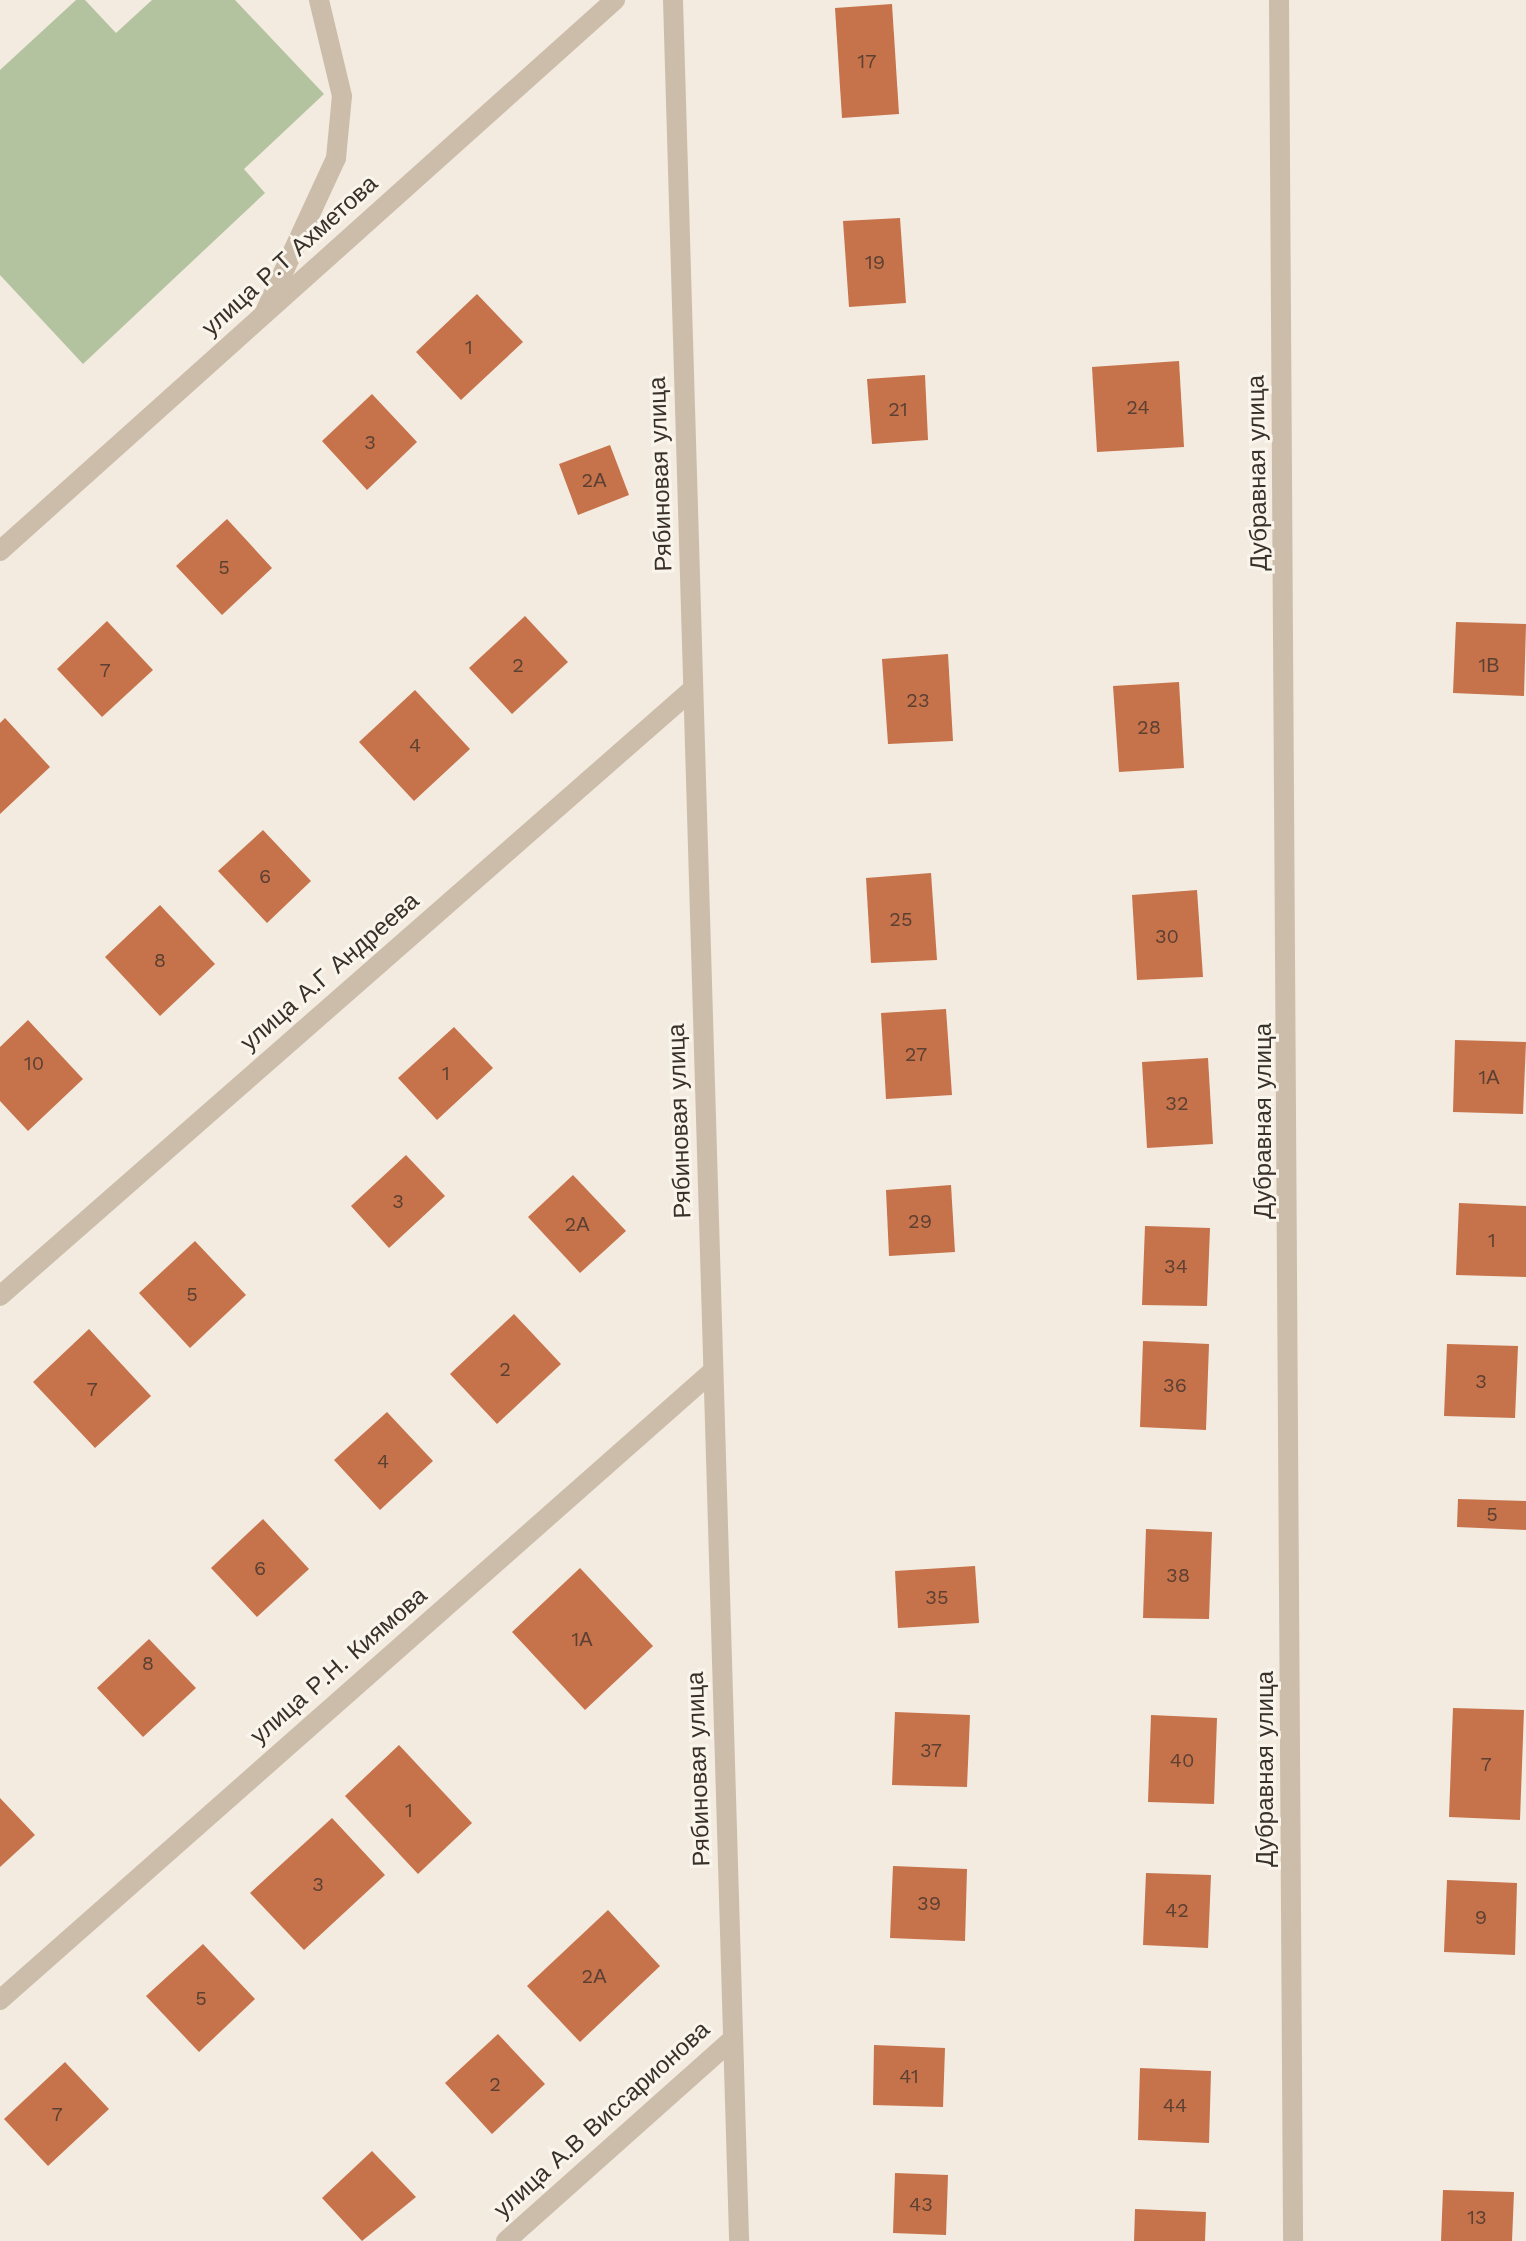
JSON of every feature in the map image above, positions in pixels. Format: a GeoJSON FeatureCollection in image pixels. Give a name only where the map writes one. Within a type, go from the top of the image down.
{"type":"FeatureCollection","features":[{"type":"Feature","properties":{"kind":"street"},"geometry":{"type":"LineString","coordinates":[[264,314],[336,158],[342,96],[319,0]]}},
{"type":"Feature","properties":{"kind":"street","name":"улица Р.Т Ахметова"},"geometry":{"type":"LineString","coordinates":[[0,551],[615,0]]}},
{"type":"Feature","properties":{"kind":"street","name":"Рябиновая улица"},"geometry":{"type":"LineString","coordinates":[[673,0],[739,2241]]}},
{"type":"Feature","properties":{"kind":"street","name":"Дубравная улица"},"geometry":{"type":"LineString","coordinates":[[1279,0],[1293,2241]]}},
{"type":"Feature","properties":{"kind":"street","name":"улица А.Г Андреева"},"geometry":{"type":"LineString","coordinates":[[0,1296],[693,689]]}},
{"type":"Feature","properties":{"kind":"street","name":"улица Р.Н. Киямова"},"geometry":{"type":"LineString","coordinates":[[0,2000],[713,1371]]}},
{"type":"Feature","properties":{"kind":"street","name":"улица А.В Виссарионова"},"geometry":{"type":"LineString","coordinates":[[506,2241],[733,2039]]}},
{"type":"Feature","properties":{"kind":"green space"},"geometry":{"type":"Polygon","coordinates":[[[76,0],[85,0],[116,33],[152,0],[235,0],[324,94],[244,169],[265,193],[83,364],[0,275],[0,70],[76,0]]]}},
{"type":"Feature","properties":{"kind":"building"},"geometry":{"type":"Polygon","coordinates":[[[892,4],[899,114],[842,118],[835,8],[892,4]]]}},
{"type":"Feature","properties":{"kind":"building"},"geometry":{"type":"Polygon","coordinates":[[[900,218],[906,303],[849,307],[843,221],[900,218]]]}},
{"type":"Feature","properties":{"kind":"building"},"geometry":{"type":"Polygon","coordinates":[[[477,294],[523,342],[461,400],[416,352],[477,294]]]}},
{"type":"Feature","properties":{"kind":"building"},"geometry":{"type":"Polygon","coordinates":[[[1179,361],[1184,447],[1097,452],[1092,367],[1179,361]]]}},
{"type":"Feature","properties":{"kind":"building"},"geometry":{"type":"Polygon","coordinates":[[[925,375],[928,440],[872,444],[867,379],[925,375]]]}},
{"type":"Feature","properties":{"kind":"building"},"geometry":{"type":"Polygon","coordinates":[[[372,394],[417,442],[367,490],[322,441],[372,394]]]}},
{"type":"Feature","properties":{"kind":"building"},"geometry":{"type":"Polygon","coordinates":[[[610,445],[629,495],[578,515],[559,464],[610,445]]]}},
{"type":"Feature","properties":{"kind":"building"},"geometry":{"type":"Polygon","coordinates":[[[227,519],[272,568],[222,615],[176,566],[227,519]]]}},
{"type":"Feature","properties":{"kind":"building"},"geometry":{"type":"Polygon","coordinates":[[[525,616],[568,662],[512,714],[469,668],[525,616]]]}},
{"type":"Feature","properties":{"kind":"building"},"geometry":{"type":"Polygon","coordinates":[[[107,621],[153,670],[102,717],[57,669],[107,621]]]}},
{"type":"Feature","properties":{"kind":"building"},"geometry":{"type":"Polygon","coordinates":[[[1456,622],[1526,624],[1524,696],[1453,693],[1456,622]]]}},
{"type":"Feature","properties":{"kind":"building"},"geometry":{"type":"Polygon","coordinates":[[[948,654],[953,741],[888,744],[882,659],[948,654]]]}},
{"type":"Feature","properties":{"kind":"building"},"geometry":{"type":"Polygon","coordinates":[[[1179,682],[1184,768],[1119,772],[1113,686],[1179,682]]]}},
{"type":"Feature","properties":{"kind":"building"},"geometry":{"type":"Polygon","coordinates":[[[415,690],[470,749],[414,801],[359,742],[415,690]]]}},
{"type":"Feature","properties":{"kind":"building"},"geometry":{"type":"Polygon","coordinates":[[[5,718],[50,767],[0,814],[0,723],[5,718]]]}},
{"type":"Feature","properties":{"kind":"building"},"geometry":{"type":"Polygon","coordinates":[[[263,830],[311,881],[267,923],[218,871],[263,830]]]}},
{"type":"Feature","properties":{"kind":"building"},"geometry":{"type":"Polygon","coordinates":[[[931,873],[937,960],[871,963],[866,878],[931,873]]]}},
{"type":"Feature","properties":{"kind":"building"},"geometry":{"type":"Polygon","coordinates":[[[1197,890],[1203,977],[1137,980],[1132,895],[1197,890]]]}},
{"type":"Feature","properties":{"kind":"building"},"geometry":{"type":"Polygon","coordinates":[[[160,905],[215,964],[160,1016],[105,957],[160,905]]]}},
{"type":"Feature","properties":{"kind":"building"},"geometry":{"type":"Polygon","coordinates":[[[946,1009],[952,1095],[886,1099],[881,1013],[946,1009]]]}},
{"type":"Feature","properties":{"kind":"building"},"geometry":{"type":"Polygon","coordinates":[[[28,1020],[83,1079],[28,1131],[0,1101],[0,1047],[28,1020]]]}},
{"type":"Feature","properties":{"kind":"building"},"geometry":{"type":"Polygon","coordinates":[[[454,1027],[493,1068],[437,1120],[398,1078],[454,1027]]]}},
{"type":"Feature","properties":{"kind":"building"},"geometry":{"type":"Polygon","coordinates":[[[1455,1040],[1526,1042],[1523,1114],[1453,1112],[1455,1040]]]}},
{"type":"Feature","properties":{"kind":"building"},"geometry":{"type":"Polygon","coordinates":[[[1208,1058],[1213,1144],[1147,1148],[1142,1062],[1208,1058]]]}},
{"type":"Feature","properties":{"kind":"building"},"geometry":{"type":"Polygon","coordinates":[[[406,1155],[445,1196],[389,1248],[351,1206],[406,1155]]]}},
{"type":"Feature","properties":{"kind":"building"},"geometry":{"type":"Polygon","coordinates":[[[573,1175],[626,1231],[580,1273],[528,1217],[573,1175]]]}},
{"type":"Feature","properties":{"kind":"building"},"geometry":{"type":"Polygon","coordinates":[[[951,1185],[955,1252],[889,1256],[886,1190],[951,1185]]]}},
{"type":"Feature","properties":{"kind":"building"},"geometry":{"type":"Polygon","coordinates":[[[1459,1203],[1526,1206],[1526,1277],[1456,1275],[1459,1203]]]}},
{"type":"Feature","properties":{"kind":"building"},"geometry":{"type":"Polygon","coordinates":[[[1145,1226],[1210,1228],[1207,1306],[1142,1305],[1145,1226]]]}},
{"type":"Feature","properties":{"kind":"building"},"geometry":{"type":"Polygon","coordinates":[[[195,1241],[246,1295],[190,1348],[139,1293],[195,1241]]]}},
{"type":"Feature","properties":{"kind":"building"},"geometry":{"type":"Polygon","coordinates":[[[514,1314],[561,1364],[497,1424],[450,1374],[514,1314]]]}},
{"type":"Feature","properties":{"kind":"building"},"geometry":{"type":"Polygon","coordinates":[[[89,1329],[151,1396],[95,1448],[33,1382],[89,1329]]]}},
{"type":"Feature","properties":{"kind":"building"},"geometry":{"type":"Polygon","coordinates":[[[1143,1341],[1209,1344],[1206,1430],[1140,1427],[1143,1341]]]}},
{"type":"Feature","properties":{"kind":"building"},"geometry":{"type":"Polygon","coordinates":[[[1447,1344],[1518,1346],[1515,1418],[1444,1416],[1447,1344]]]}},
{"type":"Feature","properties":{"kind":"building"},"geometry":{"type":"Polygon","coordinates":[[[387,1412],[433,1461],[380,1510],[334,1460],[387,1412]]]}},
{"type":"Feature","properties":{"kind":"building"},"geometry":{"type":"Polygon","coordinates":[[[1458,1499],[1526,1501],[1526,1530],[1457,1527],[1458,1499]]]}},
{"type":"Feature","properties":{"kind":"building"},"geometry":{"type":"Polygon","coordinates":[[[263,1519],[309,1569],[257,1617],[211,1568],[263,1519]]]}},
{"type":"Feature","properties":{"kind":"building"},"geometry":{"type":"Polygon","coordinates":[[[1146,1529],[1212,1532],[1209,1619],[1143,1618],[1146,1529]]]}},
{"type":"Feature","properties":{"kind":"building"},"geometry":{"type":"Polygon","coordinates":[[[975,1566],[979,1623],[898,1628],[895,1571],[975,1566]]]}},
{"type":"Feature","properties":{"kind":"building"},"geometry":{"type":"Polygon","coordinates":[[[580,1568],[653,1646],[585,1710],[512,1632],[580,1568]]]}},
{"type":"Feature","properties":{"kind":"building"},"geometry":{"type":"Polygon","coordinates":[[[149,1639],[196,1688],[143,1737],[97,1688],[149,1639]]]}},
{"type":"Feature","properties":{"kind":"building"},"geometry":{"type":"Polygon","coordinates":[[[1453,1708],[1524,1710],[1520,1820],[1449,1817],[1453,1708]]]}},
{"type":"Feature","properties":{"kind":"building"},"geometry":{"type":"Polygon","coordinates":[[[895,1712],[970,1715],[967,1787],[892,1785],[895,1712]]]}},
{"type":"Feature","properties":{"kind":"building"},"geometry":{"type":"Polygon","coordinates":[[[1151,1715],[1217,1718],[1214,1804],[1148,1802],[1151,1715]]]}},
{"type":"Feature","properties":{"kind":"building"},"geometry":{"type":"Polygon","coordinates":[[[399,1745],[472,1823],[418,1874],[345,1796],[399,1745]]]}},
{"type":"Feature","properties":{"kind":"building"},"geometry":{"type":"Polygon","coordinates":[[[0,1798],[35,1835],[0,1867],[0,1798]]]}},
{"type":"Feature","properties":{"kind":"building"},"geometry":{"type":"Polygon","coordinates":[[[332,1818],[385,1875],[304,1950],[250,1893],[332,1818]]]}},
{"type":"Feature","properties":{"kind":"building"},"geometry":{"type":"Polygon","coordinates":[[[893,1866],[967,1869],[965,1941],[890,1938],[893,1866]]]}},
{"type":"Feature","properties":{"kind":"building"},"geometry":{"type":"Polygon","coordinates":[[[1146,1873],[1211,1875],[1208,1948],[1143,1945],[1146,1873]]]}},
{"type":"Feature","properties":{"kind":"building"},"geometry":{"type":"Polygon","coordinates":[[[1447,1880],[1517,1883],[1515,1955],[1444,1952],[1447,1880]]]}},
{"type":"Feature","properties":{"kind":"building"},"geometry":{"type":"Polygon","coordinates":[[[608,1910],[660,1966],[580,2042],[527,1986],[608,1910]]]}},
{"type":"Feature","properties":{"kind":"building"},"geometry":{"type":"Polygon","coordinates":[[[203,1944],[255,1999],[199,2052],[146,1996],[203,1944]]]}},
{"type":"Feature","properties":{"kind":"building"},"geometry":{"type":"Polygon","coordinates":[[[498,2034],[545,2084],[492,2134],[445,2083],[498,2034]]]}},
{"type":"Feature","properties":{"kind":"building"},"geometry":{"type":"Polygon","coordinates":[[[874,2045],[945,2048],[943,2107],[873,2105],[874,2045]]]}},
{"type":"Feature","properties":{"kind":"building"},"geometry":{"type":"Polygon","coordinates":[[[65,2062],[109,2109],[48,2166],[4,2119],[65,2062]]]}},
{"type":"Feature","properties":{"kind":"building"},"geometry":{"type":"Polygon","coordinates":[[[1140,2068],[1211,2071],[1209,2143],[1138,2140],[1140,2068]]]}},
{"type":"Feature","properties":{"kind":"building"},"geometry":{"type":"Polygon","coordinates":[[[372,2151],[416,2197],[362,2241],[322,2198],[372,2151]]]}},
{"type":"Feature","properties":{"kind":"building"},"geometry":{"type":"Polygon","coordinates":[[[895,2173],[948,2175],[946,2235],[893,2233],[895,2173]]]}},
{"type":"Feature","properties":{"kind":"building"},"geometry":{"type":"Polygon","coordinates":[[[1443,2190],[1514,2192],[1512,2241],[1441,2241],[1443,2190]]]}},
{"type":"Feature","properties":{"kind":"building"},"geometry":{"type":"Polygon","coordinates":[[[1135,2209],[1206,2212],[1205,2241],[1134,2241],[1135,2209]]]}}]}
